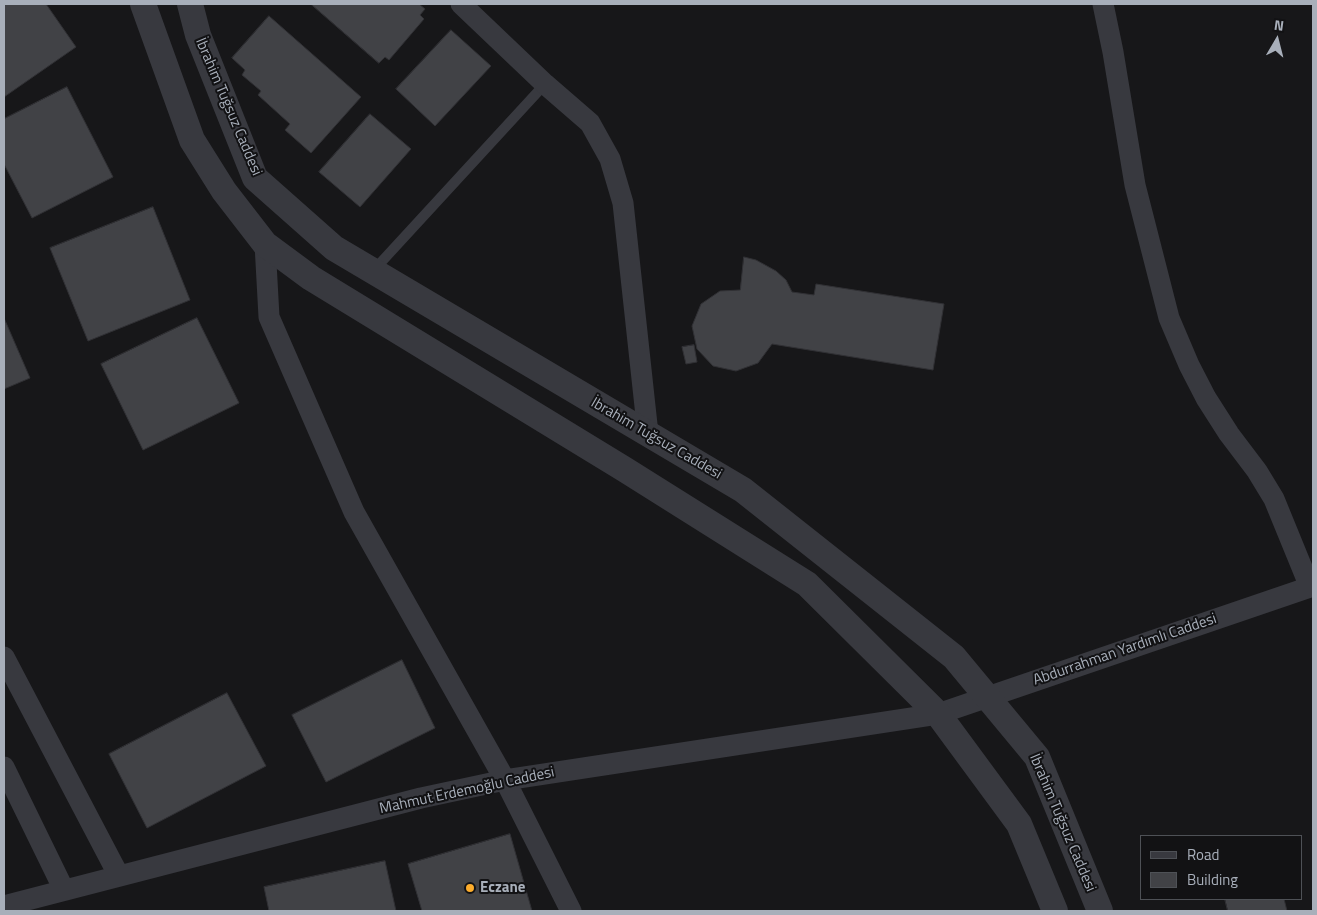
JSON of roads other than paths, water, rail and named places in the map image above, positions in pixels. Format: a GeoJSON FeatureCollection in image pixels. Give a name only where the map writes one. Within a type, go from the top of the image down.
{"type":"FeatureCollection","features":[{"type":"Feature","properties":{"kind":"street"},"geometry":{"type":"LineString","coordinates":[[143,4],[192,140],[224,191],[265,244],[311,278],[616,464],[807,584],[938,714],[1019,824],[1055,911]]}},
{"type":"Feature","properties":{"kind":"street","name":"İbrahim Tuğsuz Caddesi"},"geometry":{"type":"LineString","coordinates":[[190,4],[198,35],[255,178],[334,248],[742,490],[954,657],[1037,757],[1100,911]]}},
{"type":"Feature","properties":{"kind":"street"},"geometry":{"type":"LineString","coordinates":[[461,4],[545,84],[590,123],[610,159],[623,203],[648,434]]}},
{"type":"Feature","properties":{"kind":"street"},"geometry":{"type":"LineString","coordinates":[[1103,4],[1135,185],[1169,318],[1189,365],[1206,398],[1229,434],[1257,471],[1274,499],[1311,586]]}},
{"type":"Feature","properties":{"kind":"street"},"geometry":{"type":"LineString","coordinates":[[265,244],[269,317],[354,512],[504,780],[571,911]]}},
{"type":"Feature","properties":{"kind":"street","name":"Abdurrahman Yardımlı Caddesi"},"geometry":{"type":"LineString","coordinates":[[938,714],[1311,586]]}},
{"type":"Feature","properties":{"kind":"street"},"geometry":{"type":"LineString","coordinates":[[4,657],[119,876]]}},
{"type":"Feature","properties":{"kind":"street","name":"Mahmut Erdemoğlu Caddesi"},"geometry":{"type":"LineString","coordinates":[[4,906],[421,798],[504,780],[938,714]]}},
{"type":"Feature","properties":{"kind":"street"},"geometry":{"type":"LineString","coordinates":[[4,768],[64,890]]}},
{"type":"Feature","properties":{"kind":"lane"},"geometry":{"type":"LineString","coordinates":[[373,272],[545,84]]}},
{"type":"Feature","properties":{"kind":"place","name":"Eczane"},"geometry":{"type":"Point","coordinates":[470,888]}}]}
